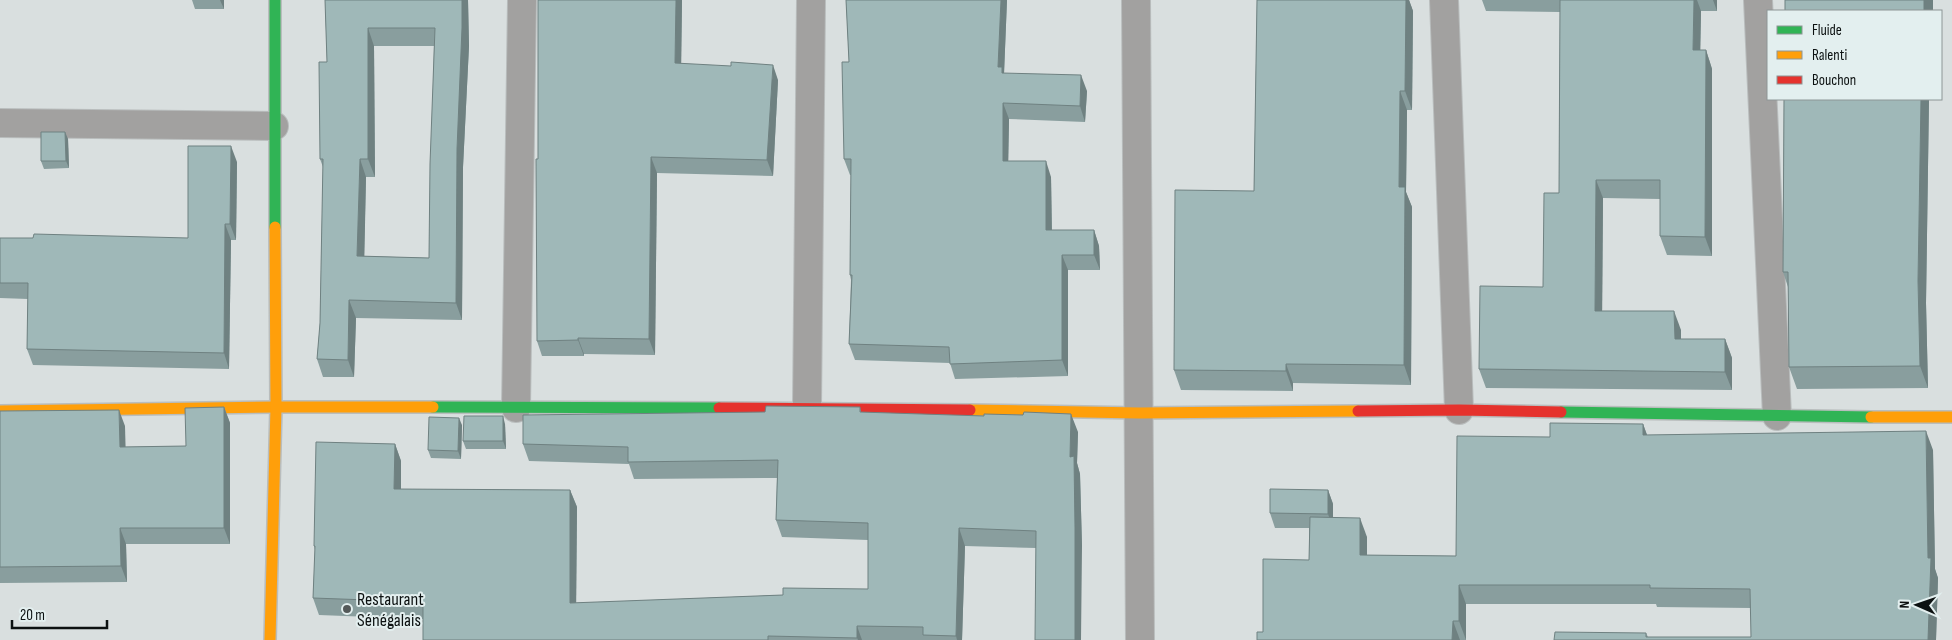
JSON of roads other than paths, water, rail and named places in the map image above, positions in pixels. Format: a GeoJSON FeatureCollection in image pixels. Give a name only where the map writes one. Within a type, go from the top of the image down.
{"type":"FeatureCollection","features":[{"type":"Feature","properties":{"kind":"street"},"geometry":{"type":"LineString","coordinates":[[270,640],[276,407],[275,0]]}},
{"type":"Feature","properties":{"kind":"street"},"geometry":{"type":"LineString","coordinates":[[516,408],[522,0]]}},
{"type":"Feature","properties":{"kind":"street"},"geometry":{"type":"LineString","coordinates":[[808,408],[811,0]]}},
{"type":"Feature","properties":{"kind":"street"},"geometry":{"type":"LineString","coordinates":[[1136,0],[1140,640]]}},
{"type":"Feature","properties":{"kind":"street"},"geometry":{"type":"LineString","coordinates":[[1444,0],[1459,410]]}},
{"type":"Feature","properties":{"kind":"street"},"geometry":{"type":"LineString","coordinates":[[1758,0],[1777,416]]}},
{"type":"Feature","properties":{"kind":"street"},"geometry":{"type":"LineString","coordinates":[[0,123],[274,126]]}},
{"type":"Feature","properties":{"kind":"street"},"geometry":{"type":"LineString","coordinates":[[0,411],[276,407],[808,408],[1139,413],[1459,410],[1952,417]]}},
{"type":"Feature","properties":{"kind":"place","name":"Restaurant Sénégalais"},"geometry":{"type":"Point","coordinates":[347,609]}}]}
